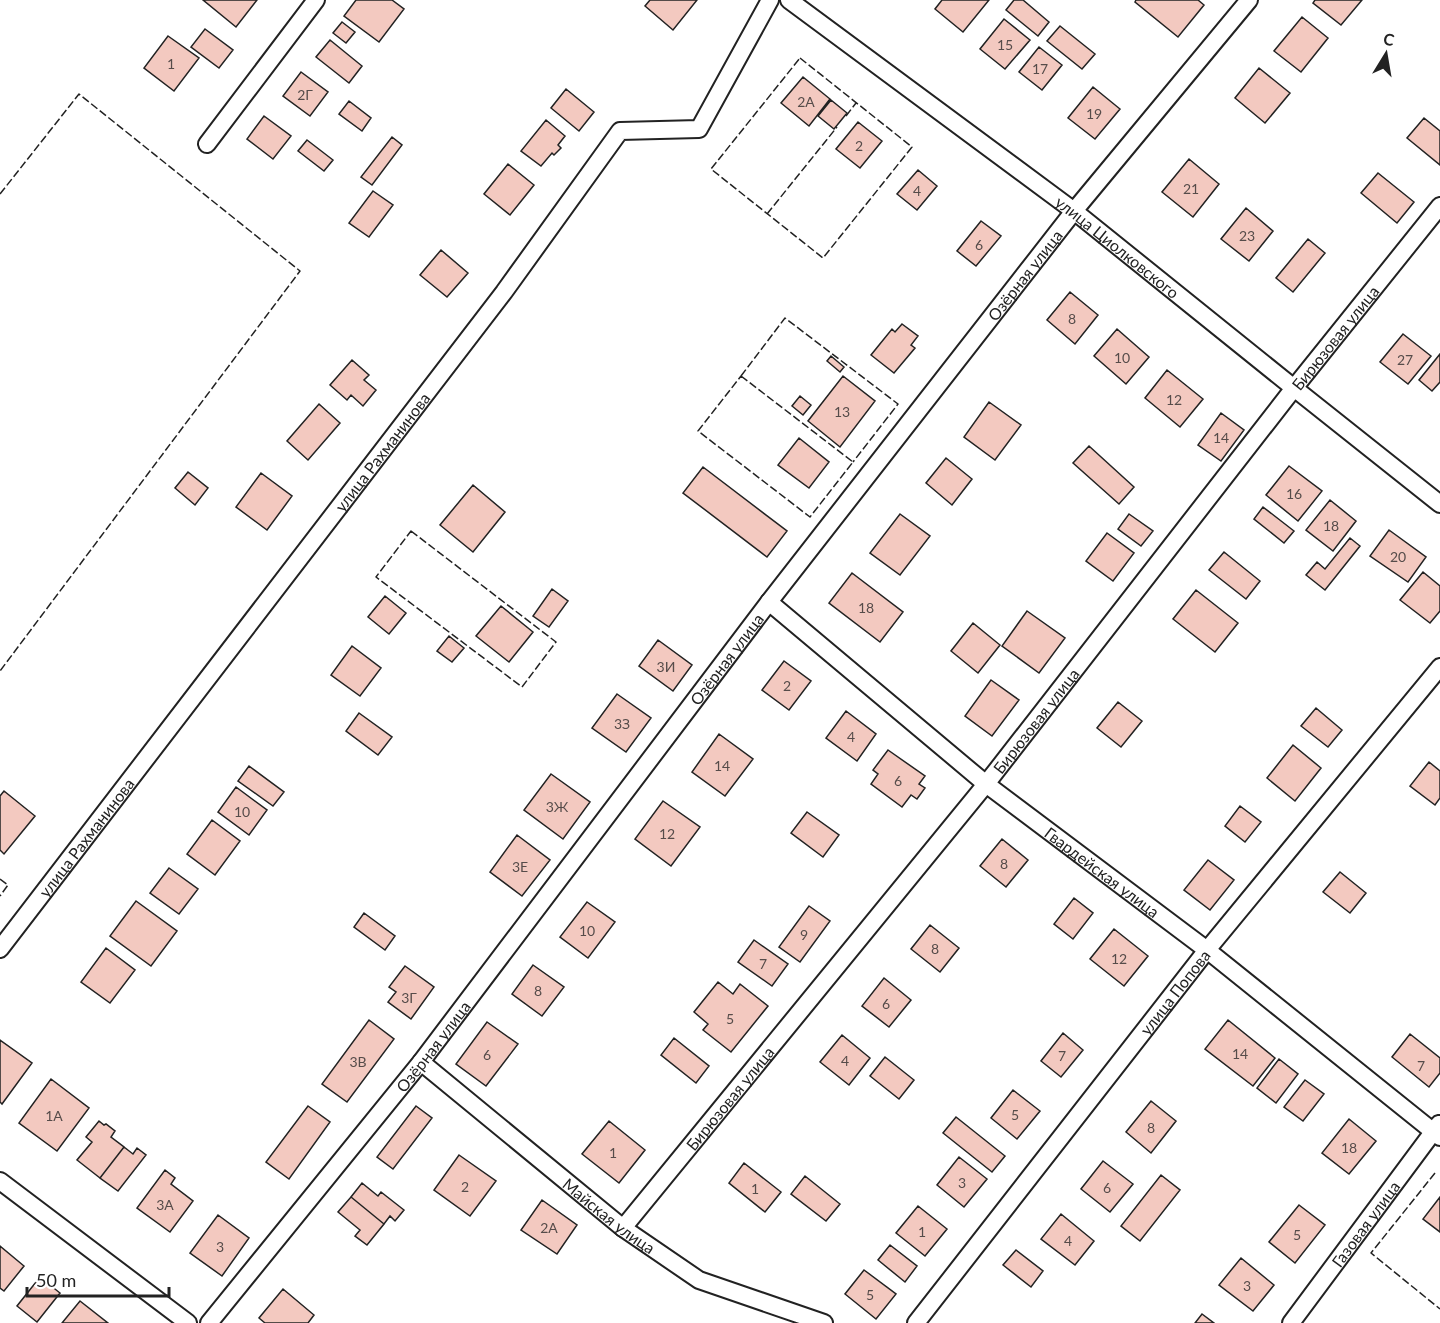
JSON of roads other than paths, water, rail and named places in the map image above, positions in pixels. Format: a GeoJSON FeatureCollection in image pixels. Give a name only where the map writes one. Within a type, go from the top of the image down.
{"type":"FeatureCollection","features":[{"type":"Feature","properties":{"kind":"street"},"geometry":{"type":"LineString","coordinates":[[207,144],[316,0]]}},
{"type":"Feature","properties":{"kind":"street","name":"улица Рахманинова"},"geometry":{"type":"LineString","coordinates":[[0,948],[504,292],[620,131],[699,129],[770,0]]}},
{"type":"Feature","properties":{"kind":"street","name":"улица Циолковского"},"geometry":{"type":"LineString","coordinates":[[789,0],[1074,211],[1440,504]]}},
{"type":"Feature","properties":{"kind":"street","name":"Озёрная улица"},"geometry":{"type":"LineString","coordinates":[[209,1323],[421,1062],[769,602],[1074,211],[1249,0]]}},
{"type":"Feature","properties":{"kind":"street","name":"Бирюзовая улица"},"geometry":{"type":"LineString","coordinates":[[623,1228],[986,784],[1294,388],[1440,206]]}},
{"type":"Feature","properties":{"kind":"street","name":"Гвардейская улица"},"geometry":{"type":"LineString","coordinates":[[769,602],[986,784],[1207,950],[1438,1130]]}},
{"type":"Feature","properties":{"kind":"street","name":"улица Попова"},"geometry":{"type":"LineString","coordinates":[[916,1323],[1207,950],[1440,667]]}},
{"type":"Feature","properties":{"kind":"street","name":"Майская улица"},"geometry":{"type":"LineString","coordinates":[[421,1062],[623,1228],[699,1280],[824,1323]]}},
{"type":"Feature","properties":{"kind":"street","name":"Газовая улица"},"geometry":{"type":"LineString","coordinates":[[1291,1323],[1438,1130]]}},
{"type":"Feature","properties":{"kind":"street"},"geometry":{"type":"LineString","coordinates":[[0,1181],[188,1323]]}}]}
